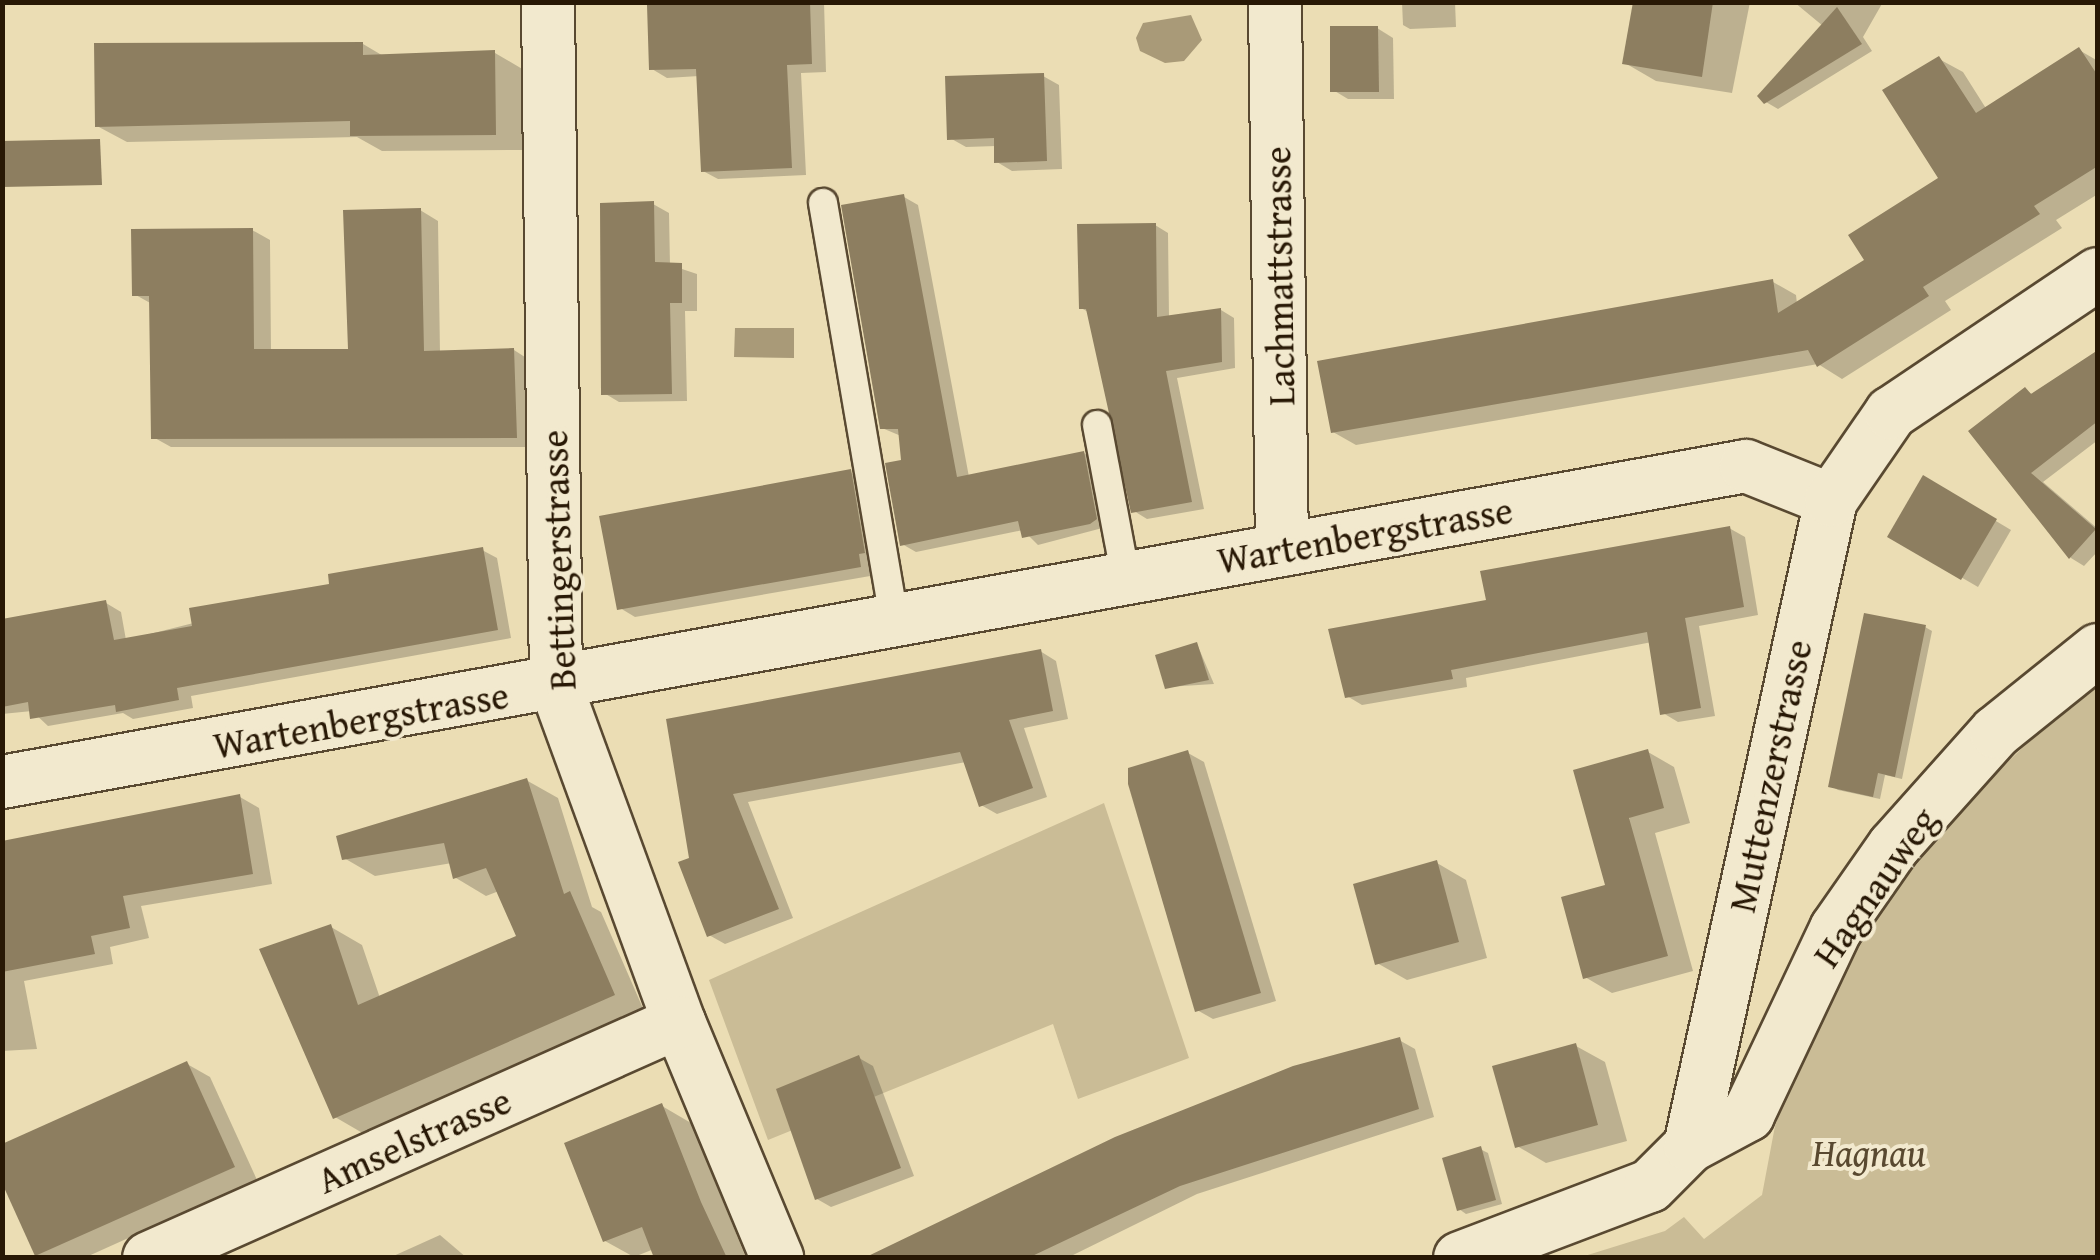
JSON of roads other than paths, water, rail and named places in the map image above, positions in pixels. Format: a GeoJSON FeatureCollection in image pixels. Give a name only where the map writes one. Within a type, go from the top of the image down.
{"type":"FeatureCollection","features":[{"type":"Feature","properties":{"kind":"street","name":"Bettingerstrasse"},"geometry":{"type":"LineString","coordinates":[[548,2],[556,686],[679,1022],[776,1258]]}},
{"type":"Feature","properties":{"kind":"street","name":"Lachmattstrasse"},"geometry":{"type":"LineString","coordinates":[[1276,2],[1282,550]]}},
{"type":"Feature","properties":{"kind":"street","name":"Muttenzerstrasse"},"geometry":{"type":"LineString","coordinates":[[1690,1146],[1830,500],[1891,412],[2098,274]]}},
{"type":"Feature","properties":{"kind":"street","name":"Wartenbergstrasse"},"geometry":{"type":"LineString","coordinates":[[2,782],[556,686],[1746,466],[1830,500]]}},
{"type":"Feature","properties":{"kind":"street","name":"Hagnauweg"},"geometry":{"type":"LineString","coordinates":[[1690,1146],[1748,1115],[1836,929],[1894,846],[1996,732],[2098,650]]}},
{"type":"Feature","properties":{"kind":"street","name":"Amselstrasse"},"geometry":{"type":"LineString","coordinates":[[149,1258],[679,1022]]}},
{"type":"Feature","properties":{"kind":"street"},"geometry":{"type":"LineString","coordinates":[[1460,1258],[1650,1186],[1690,1146]]}},
{"type":"Feature","properties":{"kind":"lane"},"geometry":{"type":"LineString","coordinates":[[823,203],[895,623]]}},
{"type":"Feature","properties":{"kind":"lane"},"geometry":{"type":"LineString","coordinates":[[1098,426],[1126,580]]}},
{"type":"Feature","properties":{"kind":"park label","name":"Hagnau"},"geometry":{"type":"Point","coordinates":[1869,1153]}}]}
